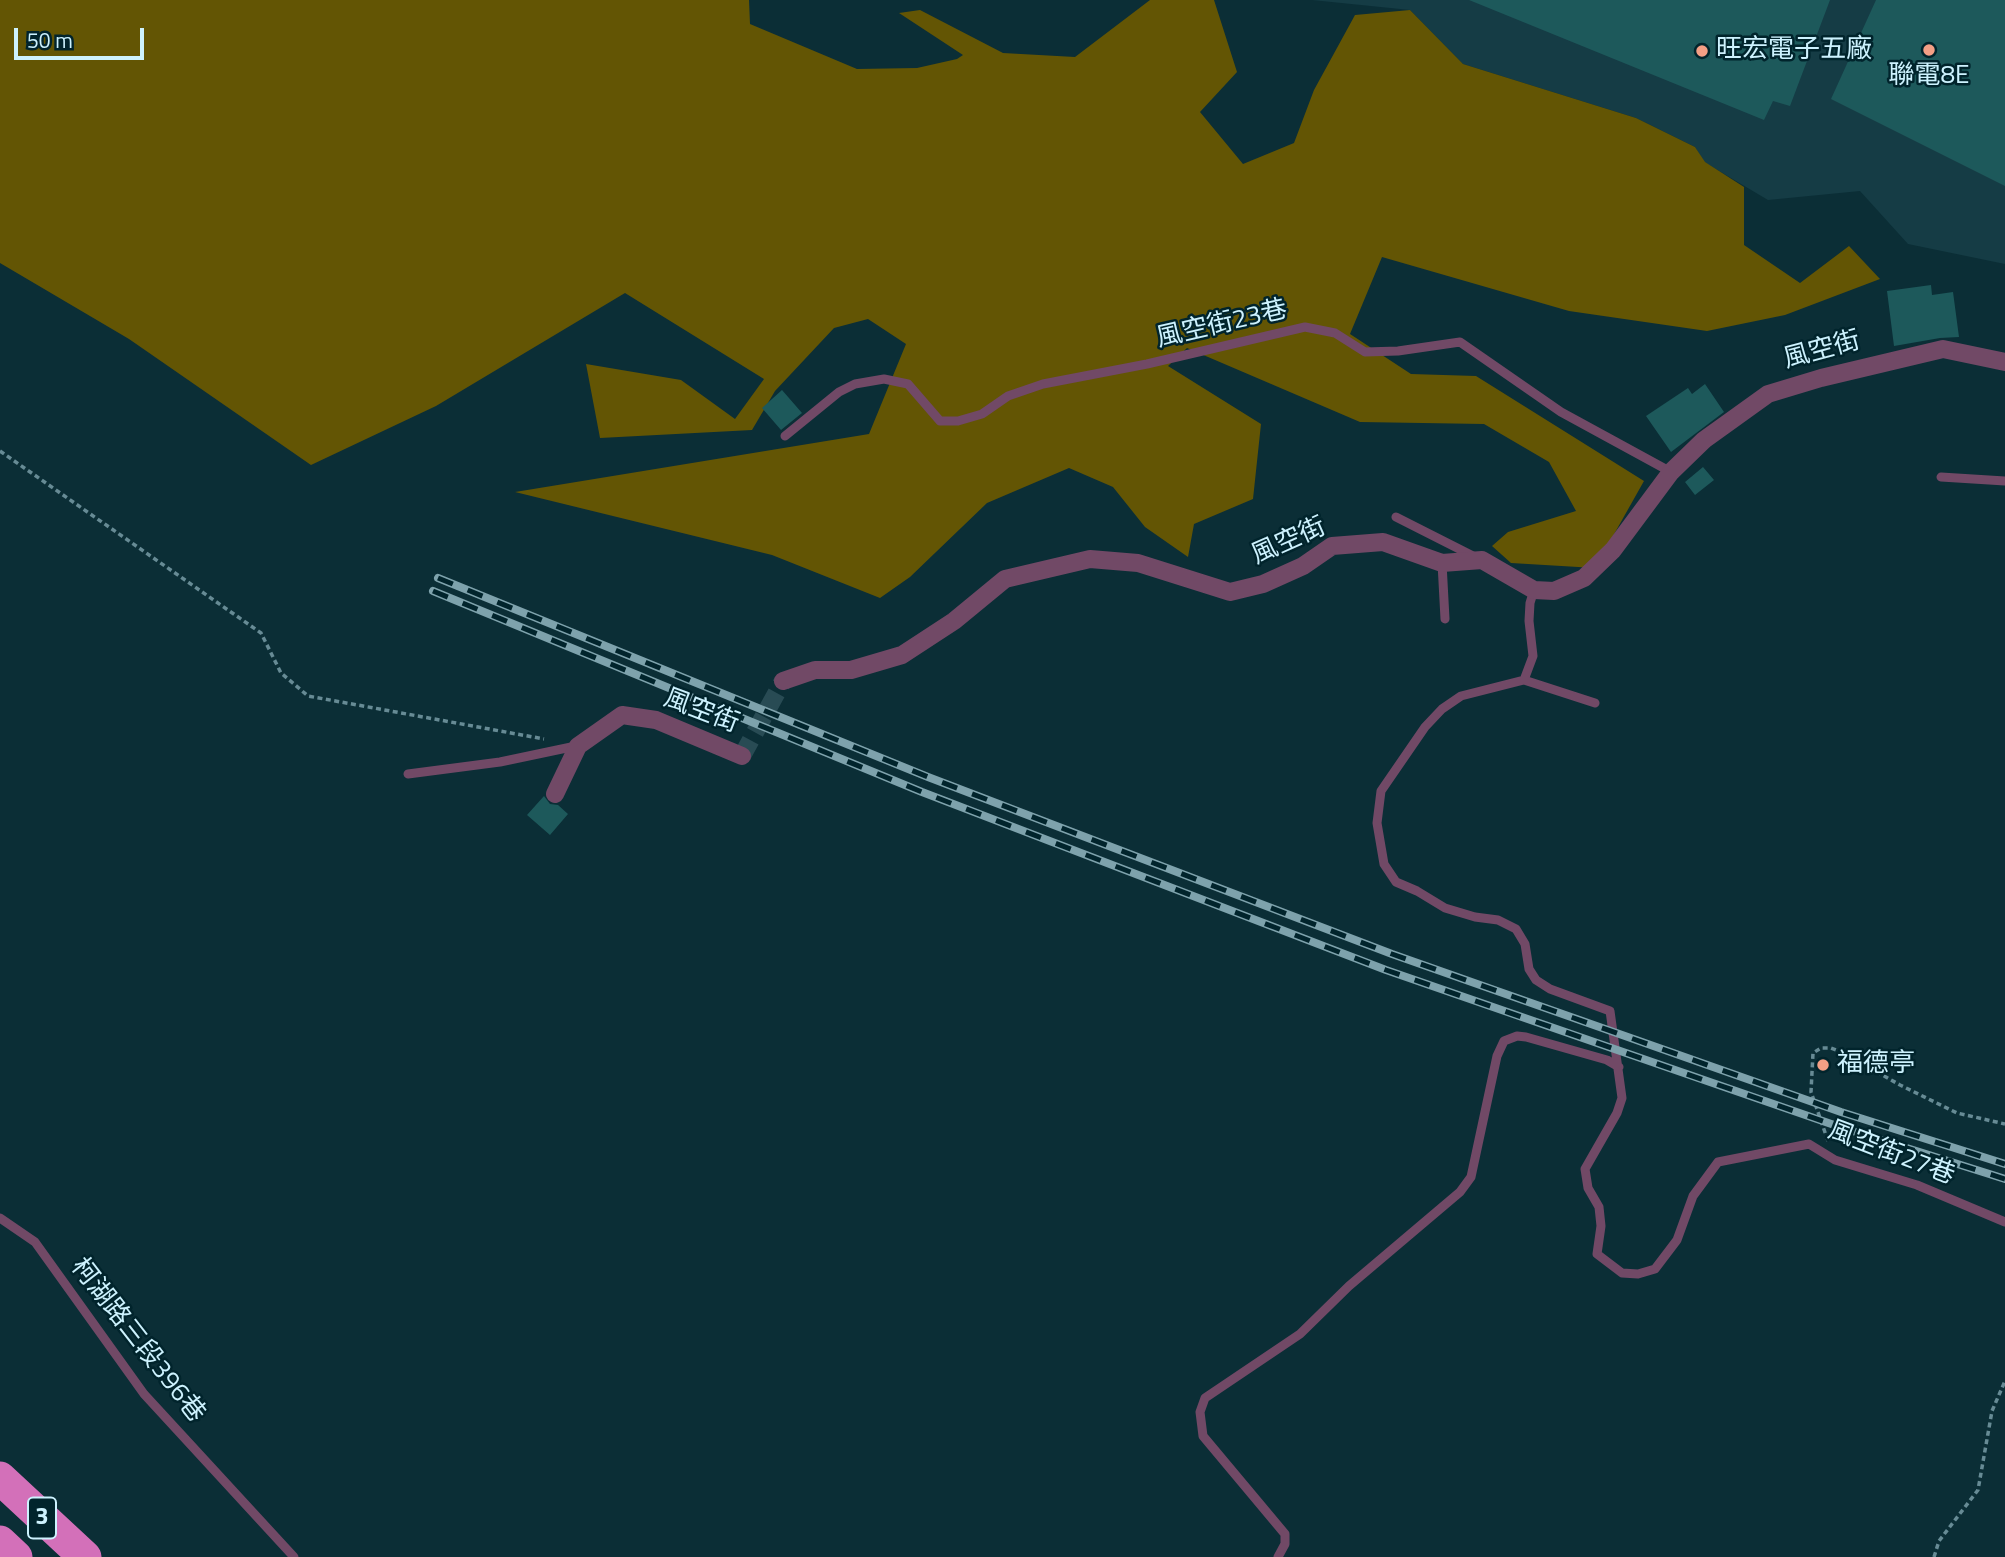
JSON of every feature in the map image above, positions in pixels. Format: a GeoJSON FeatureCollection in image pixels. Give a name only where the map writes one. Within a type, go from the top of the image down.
{"type":"FeatureCollection","features":[{"type":"Feature","properties":{"kind":"highway","name":"3"},"geometry":{"type":"LineString","coordinates":[[0,1478],[85,1557]]}},
{"type":"Feature","properties":{"kind":"highway","name":"3"},"geometry":{"type":"LineString","coordinates":[[0,1542],[16,1557]]}},
{"type":"Feature","properties":{"kind":"street","name":"風空街"},"geometry":{"type":"LineString","coordinates":[[1534,590],[1554,591],[1584,578],[1613,550],[1671,472],[1704,440],[1768,394],[1821,377],[1943,349],[2005,362]]}},
{"type":"Feature","properties":{"kind":"street","name":"風空街"},"geometry":{"type":"LineString","coordinates":[[783,681],[815,670],[850,670],[902,655],[954,621],[1005,579],[1090,559],[1139,564],[1230,592],[1263,584],[1303,566],[1332,546],[1383,542],[1442,563],[1482,560]]}},
{"type":"Feature","properties":{"kind":"street"},"geometry":{"type":"LineString","coordinates":[[1482,560],[1534,590]]}},
{"type":"Feature","properties":{"kind":"street","name":"風空街"},"geometry":{"type":"LineString","coordinates":[[555,794],[578,746],[622,715],[656,720],[742,756]]}},
{"type":"Feature","properties":{"kind":"lane","name":"風空街23巷"},"geometry":{"type":"LineString","coordinates":[[785,436],[839,392],[855,384],[884,379],[908,384],[940,421],[958,421],[982,414],[1008,396],[1043,384],[1147,365],[1305,327],[1335,333],[1364,352],[1398,351],[1460,342],[1561,412],[1671,472]]}},
{"type":"Feature","properties":{"kind":"lane"},"geometry":{"type":"LineString","coordinates":[[1941,477],[2005,481]]}},
{"type":"Feature","properties":{"kind":"lane"},"geometry":{"type":"LineString","coordinates":[[1396,517],[1482,560]]}},
{"type":"Feature","properties":{"kind":"lane"},"geometry":{"type":"LineString","coordinates":[[1442,563],[1445,619]]}},
{"type":"Feature","properties":{"kind":"lane"},"geometry":{"type":"LineString","coordinates":[[1534,590],[1530,612],[1532,656],[1524,680],[1595,703]]}},
{"type":"Feature","properties":{"kind":"lane","name":"風空街27巷"},"geometry":{"type":"LineString","coordinates":[[1524,680],[1461,696],[1442,709],[1425,727],[1381,791],[1377,823],[1384,864],[1396,882],[1445,908],[1475,917],[1498,920],[1516,929],[1525,944],[1529,969],[1536,980],[1550,989],[1610,1011],[1622,1098],[1617,1113],[1585,1169],[1588,1188],[1600,1207],[1601,1226],[1597,1254],[1622,1273],[1638,1274],[1655,1269],[1677,1240],[1693,1196],[1718,1162],[1809,1144],[1830,1157],[1917,1185],[2005,1222]]}},
{"type":"Feature","properties":{"kind":"lane"},"geometry":{"type":"LineString","coordinates":[[408,774],[500,762],[578,746]]}},
{"type":"Feature","properties":{"kind":"lane"},"geometry":{"type":"LineString","coordinates":[[1278,1557],[1285,1544],[1285,1534],[1203,1436],[1200,1412],[1205,1398],[1300,1334],[1349,1286],[1461,1192],[1471,1177],[1497,1056],[1504,1041],[1517,1036],[1526,1037],[1607,1060],[1619,1067]]}},
{"type":"Feature","properties":{"kind":"lane","name":"柯湖路三段396巷"},"geometry":{"type":"LineString","coordinates":[[0,1218],[35,1242],[144,1394],[293,1557]]}},
{"type":"Feature","properties":{"kind":"path"},"geometry":{"type":"LineString","coordinates":[[0,451],[261,633],[281,673],[308,696],[578,746]]}},
{"type":"Feature","properties":{"kind":"path"},"geometry":{"type":"LineString","coordinates":[[1830,1157],[1811,1092],[1813,1053],[1821,1048],[1831,1048],[1843,1053],[1957,1113],[2005,1124]]}},
{"type":"Feature","properties":{"kind":"path"},"geometry":{"type":"LineString","coordinates":[[1934,1557],[1939,1541],[1978,1490],[1992,1411],[2005,1381]]}},
{"type":"Feature","properties":{"kind":"shaded area"},"geometry":{"type":"Polygon","coordinates":[[[0,0],[749,0],[750,24],[857,69],[917,68],[957,59],[963,55],[899,13],[920,10],[1003,53],[1075,57],[1150,0],[1214,0],[1237,72],[1200,112],[1243,164],[1294,143],[1314,90],[1355,15],[1410,10],[1463,64],[1636,118],[1695,147],[1705,162],[1744,187],[1744,245],[1800,283],[1849,246],[1880,279],[1785,315],[1707,331],[1569,311],[1382,257],[1350,334],[1411,374],[1476,376],[1644,481],[1595,568],[1511,563],[1492,546],[1508,532],[1576,511],[1549,462],[1484,424],[1360,422],[1187,348],[1168,366],[1261,424],[1253,499],[1194,524],[1188,557],[1145,527],[1113,487],[1069,468],[987,503],[910,577],[880,598],[772,555],[515,492],[869,434],[906,344],[868,319],[834,328],[775,391],[752,430],[600,438],[586,364],[681,380],[735,419],[764,379],[625,293],[436,406],[311,465],[129,339],[0,263],[0,0]]]}},
{"type":"Feature","properties":{"kind":"shaded area"},"geometry":{"type":"Polygon","coordinates":[[[1312,0],[2005,0],[2005,264],[1908,244],[1860,191],[1768,200],[1704,162],[1695,147],[1636,118],[1463,64],[1410,10],[1312,0]]]}},
{"type":"Feature","properties":{"kind":"building","name":"旺宏電子五廠"},"geometry":{"type":"Polygon","coordinates":[[[1469,0],[1830,0],[1790,106],[1773,101],[1764,120],[1469,0]]]}},
{"type":"Feature","properties":{"kind":"building","name":"聯電8E"},"geometry":{"type":"Polygon","coordinates":[[[1876,0],[2005,0],[2005,186],[1831,99],[1876,0]]]}},
{"type":"Feature","properties":{"kind":"building"},"geometry":{"type":"Polygon","coordinates":[[[1931,285],[1932,295],[1953,292],[1959,337],[1894,346],[1887,291],[1931,285]]]}},
{"type":"Feature","properties":{"kind":"building"},"geometry":{"type":"Polygon","coordinates":[[[1705,384],[1724,412],[1671,452],[1646,416],[1688,388],[1692,394],[1705,384]]]}},
{"type":"Feature","properties":{"kind":"building"},"geometry":{"type":"Polygon","coordinates":[[[782,390],[802,413],[781,430],[762,408],[782,390]]]}},
{"type":"Feature","properties":{"kind":"building"},"geometry":{"type":"Polygon","coordinates":[[[1703,467],[1714,480],[1695,495],[1685,482],[1703,467]]]}},
{"type":"Feature","properties":{"kind":"building"},"geometry":{"type":"Polygon","coordinates":[[[544,796],[550,804],[558,805],[568,814],[550,835],[527,815],[544,796]]]}},
{"type":"Feature","properties":{"kind":"tunnel"},"geometry":{"type":"LineString","coordinates":[[742,756],[783,681]]}},
{"type":"Feature","properties":{"kind":"railway"},"geometry":{"type":"LineString","coordinates":[[438,578],[928,777],[1392,954],[1841,1112],[2005,1164]]}},
{"type":"Feature","properties":{"kind":"railway"},"geometry":{"type":"LineString","coordinates":[[433,591],[922,792],[1386,970],[1840,1127],[2005,1179]]}},
{"type":"Feature","properties":{"kind":"place","name":"聯電8E"},"geometry":{"type":"Point","coordinates":[1929,50]}},
{"type":"Feature","properties":{"kind":"place","name":"旺宏電子五廠"},"geometry":{"type":"Point","coordinates":[1702,51]}},
{"type":"Feature","properties":{"kind":"place","name":"福德亭"},"geometry":{"type":"Point","coordinates":[1823,1065]}}]}
